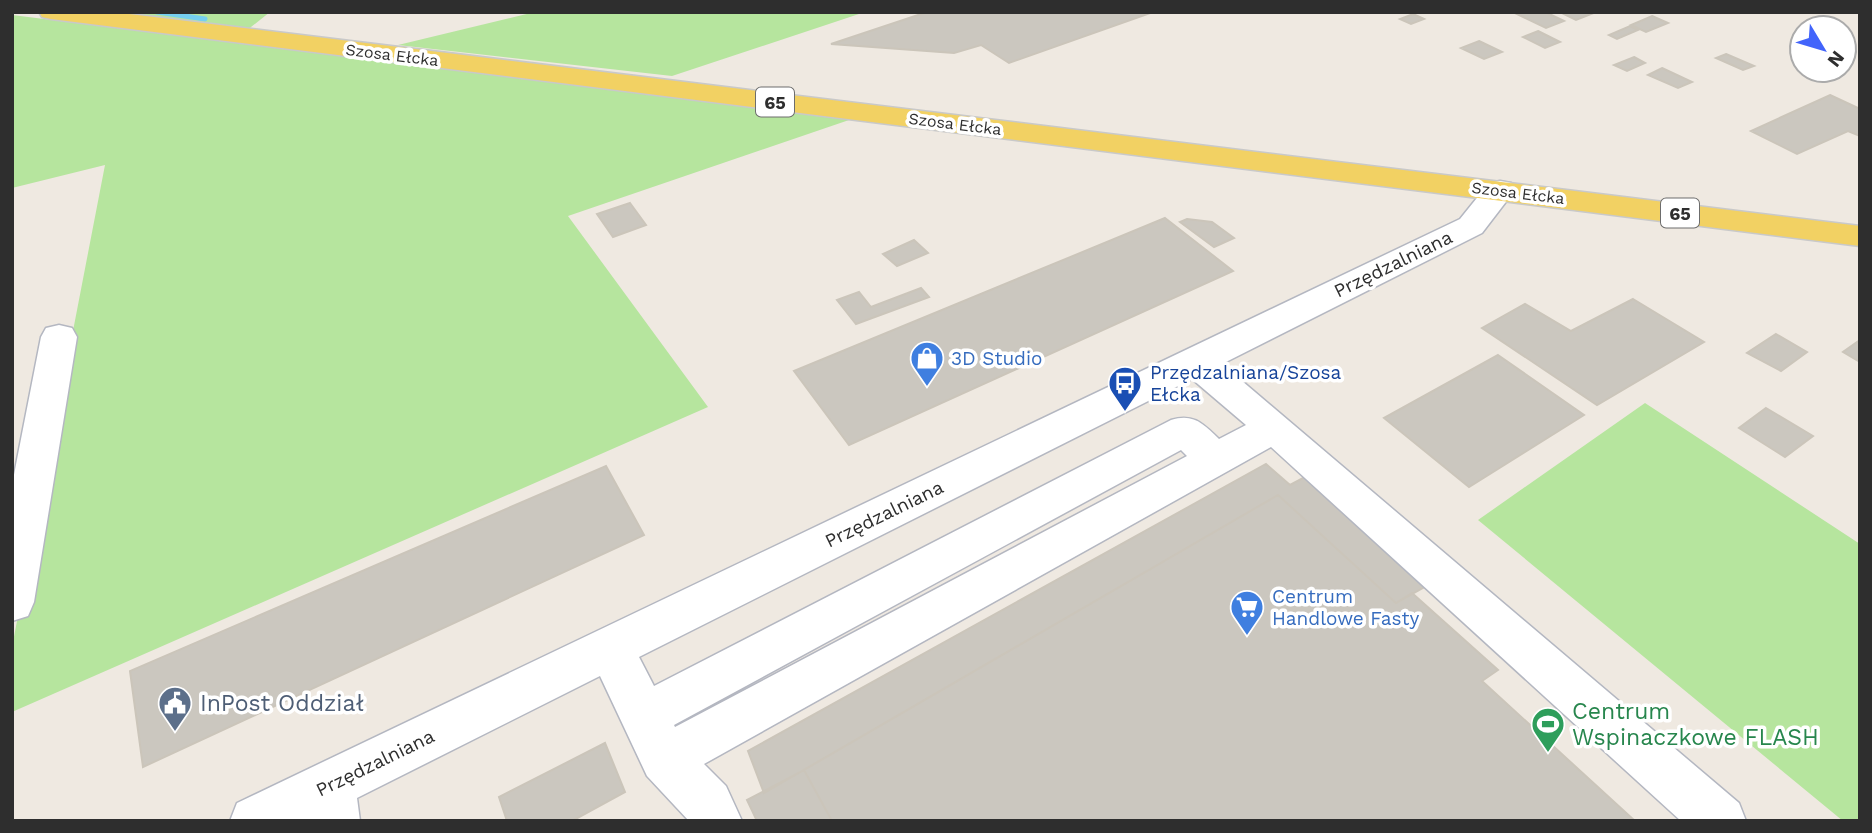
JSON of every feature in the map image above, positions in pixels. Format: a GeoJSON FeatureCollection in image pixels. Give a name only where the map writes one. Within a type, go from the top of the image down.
{"type":"FeatureCollection","features":[{"type":"Feature","properties":{"kind":"main road","name":"Szosa Ełcka"},"geometry":{"type":"LineString","coordinates":[[51,12],[1860,236]]}},
{"type":"Feature","properties":{"kind":"street","name":"Przędzalniana"},"geometry":{"type":"LineString","coordinates":[[256,821],[332,803],[610,647],[1471,226],[1500,190]]}},
{"type":"Feature","properties":{"kind":"street"},"geometry":{"type":"LineString","coordinates":[[12,602],[59,337]]}},
{"type":"Feature","properties":{"kind":"street"},"geometry":{"type":"LineString","coordinates":[[1196,362],[1274,427],[1720,821]]}},
{"type":"Feature","properties":{"kind":"street"},"geometry":{"type":"LineString","coordinates":[[654,738],[1274,427]]}},
{"type":"Feature","properties":{"kind":"street"},"geometry":{"type":"LineString","coordinates":[[610,647],[654,738],[708,804],[716,821]]}},
{"type":"Feature","properties":{"kind":"green space"},"geometry":{"type":"Polygon","coordinates":[[[108,12],[270,12],[246,31],[108,12]]]}},
{"type":"Feature","properties":{"kind":"green space"},"geometry":{"type":"Polygon","coordinates":[[[535,12],[865,12],[672,76],[398,45],[535,12]]]}},
{"type":"Feature","properties":{"kind":"green space"},"geometry":{"type":"Polygon","coordinates":[[[12,15],[852,119],[568,216],[708,407],[12,712],[12,647],[105,165],[12,188],[12,15]]]}},
{"type":"Feature","properties":{"kind":"green space"},"geometry":{"type":"Polygon","coordinates":[[[1645,403],[1860,544],[1860,821],[1843,821],[1478,520],[1645,403]]]}},
{"type":"Feature","properties":{"kind":"building"},"geometry":{"type":"Polygon","coordinates":[[[927,12],[1153,12],[1009,63],[981,45],[954,53],[831,44],[927,12]]]}},
{"type":"Feature","properties":{"kind":"building"},"geometry":{"type":"Polygon","coordinates":[[[1545,12],[1564,21],[1546,28],[1515,13],[1545,12]]]}},
{"type":"Feature","properties":{"kind":"building"},"geometry":{"type":"Polygon","coordinates":[[[1560,12],[1596,12],[1576,20],[1560,12]]]}},
{"type":"Feature","properties":{"kind":"building"},"geometry":{"type":"Polygon","coordinates":[[[1413,14],[1424,19],[1411,24],[1400,19],[1413,14]]]}},
{"type":"Feature","properties":{"kind":"building"},"geometry":{"type":"Polygon","coordinates":[[[1652,16],[1668,23],[1646,32],[1631,25],[1652,16]]]}},
{"type":"Feature","properties":{"kind":"building"},"geometry":{"type":"Polygon","coordinates":[[[1630,26],[1638,30],[1617,39],[1609,35],[1630,26]]]}},
{"type":"Feature","properties":{"kind":"building"},"geometry":{"type":"Polygon","coordinates":[[[1538,31],[1560,42],[1545,48],[1523,37],[1538,31]]]}},
{"type":"Feature","properties":{"kind":"building"},"geometry":{"type":"Polygon","coordinates":[[[1479,41],[1502,52],[1484,59],[1461,48],[1479,41]]]}},
{"type":"Feature","properties":{"kind":"building"},"geometry":{"type":"Polygon","coordinates":[[[1726,54],[1754,66],[1743,70],[1716,58],[1726,54]]]}},
{"type":"Feature","properties":{"kind":"building"},"geometry":{"type":"Polygon","coordinates":[[[1634,57],[1645,63],[1627,71],[1614,65],[1634,57]]]}},
{"type":"Feature","properties":{"kind":"building"},"geometry":{"type":"Polygon","coordinates":[[[1662,68],[1692,82],[1678,88],[1648,75],[1662,68]]]}},
{"type":"Feature","properties":{"kind":"building"},"geometry":{"type":"Polygon","coordinates":[[[1830,95],[1860,109],[1860,136],[1848,131],[1797,154],[1751,131],[1830,95]]]}},
{"type":"Feature","properties":{"kind":"building"},"geometry":{"type":"Polygon","coordinates":[[[630,203],[646,225],[613,237],[597,214],[630,203]]]}},
{"type":"Feature","properties":{"kind":"building"},"geometry":{"type":"Polygon","coordinates":[[[1165,218],[1233,271],[849,445],[794,371],[1165,218]]]}},
{"type":"Feature","properties":{"kind":"building"},"geometry":{"type":"Polygon","coordinates":[[[1187,219],[1212,222],[1234,238],[1214,247],[1180,222],[1187,219]]]}},
{"type":"Feature","properties":{"kind":"building"},"geometry":{"type":"Polygon","coordinates":[[[914,240],[928,253],[897,266],[883,254],[914,240]]]}},
{"type":"Feature","properties":{"kind":"building"},"geometry":{"type":"Polygon","coordinates":[[[921,288],[929,297],[856,324],[837,300],[859,292],[871,307],[921,288]]]}},
{"type":"Feature","properties":{"kind":"building"},"geometry":{"type":"Polygon","coordinates":[[[1633,299],[1704,342],[1597,405],[1482,328],[1525,304],[1571,331],[1633,299]]]}},
{"type":"Feature","properties":{"kind":"building"},"geometry":{"type":"Polygon","coordinates":[[[1776,334],[1807,352],[1781,371],[1747,353],[1776,334]]]}},
{"type":"Feature","properties":{"kind":"building"},"geometry":{"type":"Polygon","coordinates":[[[1860,340],[1860,362],[1843,352],[1860,340]]]}},
{"type":"Feature","properties":{"kind":"building"},"geometry":{"type":"Polygon","coordinates":[[[1498,355],[1584,415],[1469,487],[1384,418],[1498,355]]]}},
{"type":"Feature","properties":{"kind":"building"},"geometry":{"type":"Polygon","coordinates":[[[1766,408],[1813,436],[1785,457],[1739,428],[1766,408]]]}},
{"type":"Feature","properties":{"kind":"building"},"geometry":{"type":"Polygon","coordinates":[[[1266,464],[1290,485],[1305,477],[1428,585],[1396,603],[1278,495],[764,793],[748,751],[1266,464]]]}},
{"type":"Feature","properties":{"kind":"building"},"geometry":{"type":"Polygon","coordinates":[[[606,466],[644,535],[143,767],[130,671],[606,466]]]}},
{"type":"Feature","properties":{"kind":"building","name":"Centrum Handlowe Fasty"},"geometry":{"type":"Polygon","coordinates":[[[1278,495],[1396,603],[1412,593],[1498,670],[1482,681],[1635,821],[832,821],[804,770],[1278,495]]]}},
{"type":"Feature","properties":{"kind":"building"},"geometry":{"type":"Polygon","coordinates":[[[605,743],[625,792],[572,821],[507,821],[499,797],[605,743]]]}},
{"type":"Feature","properties":{"kind":"building"},"geometry":{"type":"Polygon","coordinates":[[[804,770],[832,821],[757,821],[747,800],[804,770]]]}},
{"type":"Feature","properties":{"kind":"waterway"},"geometry":{"type":"LineString","coordinates":[[157,12],[205,19]]}},
{"type":"Feature","properties":{"kind":"place","name":"3D Studio"},"geometry":{"type":"Point","coordinates":[927,388]}},
{"type":"Feature","properties":{"kind":"place","name":"Przędzalniana/Szosa Ełcka"},"geometry":{"type":"Point","coordinates":[1125,413]}},
{"type":"Feature","properties":{"kind":"place","name":"Centrum Handlowe Fasty"},"geometry":{"type":"Point","coordinates":[1247,637]}},
{"type":"Feature","properties":{"kind":"place","name":"InPost Oddział"},"geometry":{"type":"Point","coordinates":[175,733]}},
{"type":"Feature","properties":{"kind":"place","name":"Centrum Wspinaczkowe FLASH"},"geometry":{"type":"Point","coordinates":[1548,754]}}]}
